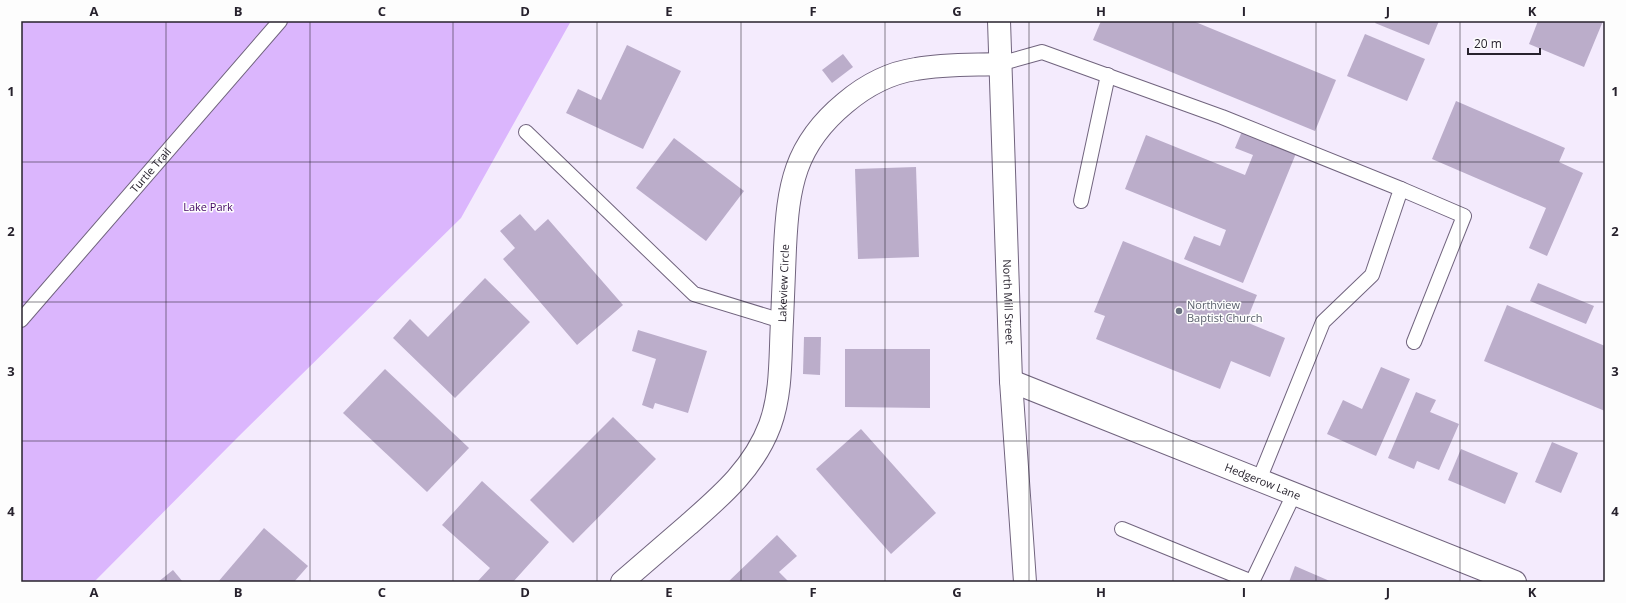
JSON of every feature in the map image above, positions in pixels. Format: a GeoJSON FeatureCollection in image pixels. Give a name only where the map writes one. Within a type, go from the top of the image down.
{"type":"FeatureCollection","features":[{"type":"Feature","properties":{"kind":"street","name":"North Mill Street"},"geometry":{"type":"LineString","coordinates":[[999,21],[999,64],[1011,380],[1025,582]]}},
{"type":"Feature","properties":{"kind":"street","name":"Lakeview Circle"},"geometry":{"type":"LineString","coordinates":[[622,582],[734,483],[755,454],[765,435],[775,408],[780,372],[787,210],[791,185],[805,150],[825,122],[856,93],[876,82],[896,74],[914,69],[936,66],[999,64]]}},
{"type":"Feature","properties":{"kind":"street","name":"Hedgerow Lane"},"geometry":{"type":"LineString","coordinates":[[1011,380],[1515,582]]}},
{"type":"Feature","properties":{"kind":"lane","name":"Turtle Trail"},"geometry":{"type":"LineString","coordinates":[[21,320],[280,21]]}},
{"type":"Feature","properties":{"kind":"lane"},"geometry":{"type":"LineString","coordinates":[[999,64],[1042,52],[1222,116],[1464,216],[1414,342]]}},
{"type":"Feature","properties":{"kind":"lane"},"geometry":{"type":"LineString","coordinates":[[1081,201],[1108,76]]}},
{"type":"Feature","properties":{"kind":"lane"},"geometry":{"type":"LineString","coordinates":[[526,132],[694,294],[782,321]]}},
{"type":"Feature","properties":{"kind":"lane"},"geometry":{"type":"LineString","coordinates":[[1259,480],[1324,322],[1372,275],[1400,190]]}},
{"type":"Feature","properties":{"kind":"lane"},"geometry":{"type":"LineString","coordinates":[[1122,529],[1252,582],[1294,494]]}},
{"type":"Feature","properties":{"kind":"green space","name":"Lake Park"},"geometry":{"type":"Polygon","coordinates":[[[21,21],[571,21],[461,218],[239,436],[94,582],[21,582],[21,21]]]}},
{"type":"Feature","properties":{"kind":"building"},"geometry":{"type":"Polygon","coordinates":[[[1101,21],[1193,21],[1336,80],[1315,131],[1093,40],[1101,21]]]}},
{"type":"Feature","properties":{"kind":"building"},"geometry":{"type":"Polygon","coordinates":[[[1376,21],[1439,21],[1429,45],[1375,23],[1376,21]]]}},
{"type":"Feature","properties":{"kind":"building"},"geometry":{"type":"Polygon","coordinates":[[[1538,21],[1603,21],[1584,67],[1529,44],[1538,21]]]}},
{"type":"Feature","properties":{"kind":"building"},"geometry":{"type":"Polygon","coordinates":[[[1365,34],[1425,59],[1407,101],[1347,76],[1365,34]]]}},
{"type":"Feature","properties":{"kind":"building"},"geometry":{"type":"Polygon","coordinates":[[[627,45],[681,71],[643,149],[566,113],[578,89],[601,100],[627,45]]]}},
{"type":"Feature","properties":{"kind":"building"},"geometry":{"type":"Polygon","coordinates":[[[843,54],[853,67],[832,83],[822,70],[843,54]]]}},
{"type":"Feature","properties":{"kind":"building"},"geometry":{"type":"Polygon","coordinates":[[[1456,101],[1565,148],[1559,162],[1583,173],[1547,256],[1529,248],[1546,208],[1432,159],[1456,101]]]}},
{"type":"Feature","properties":{"kind":"building"},"geometry":{"type":"Polygon","coordinates":[[[1243,129],[1297,151],[1243,283],[1184,259],[1194,236],[1220,246],[1226,230],[1125,189],[1146,135],[1245,175],[1253,155],[1235,148],[1243,129]]]}},
{"type":"Feature","properties":{"kind":"building"},"geometry":{"type":"Polygon","coordinates":[[[674,138],[744,191],[706,241],[636,188],[674,138]]]}},
{"type":"Feature","properties":{"kind":"building"},"geometry":{"type":"Polygon","coordinates":[[[916,167],[919,257],[858,259],[855,169],[916,167]]]}},
{"type":"Feature","properties":{"kind":"building"},"geometry":{"type":"Polygon","coordinates":[[[520,214],[535,231],[548,219],[623,305],[577,345],[503,259],[515,248],[500,231],[520,214]]]}},
{"type":"Feature","properties":{"kind":"building"},"geometry":{"type":"Polygon","coordinates":[[[1123,241],[1257,295],[1246,322],[1285,338],[1270,377],[1231,361],[1220,389],[1096,339],[1105,316],[1094,312],[1123,241]]]}},
{"type":"Feature","properties":{"kind":"building"},"geometry":{"type":"Polygon","coordinates":[[[485,278],[530,322],[455,398],[393,338],[410,319],[428,337],[485,278]]]}},
{"type":"Feature","properties":{"kind":"building"},"geometry":{"type":"Polygon","coordinates":[[[1538,283],[1594,306],[1586,324],[1530,301],[1538,283]]]}},
{"type":"Feature","properties":{"kind":"building"},"geometry":{"type":"Polygon","coordinates":[[[1507,305],[1605,346],[1605,411],[1484,361],[1507,305]]]}},
{"type":"Feature","properties":{"kind":"building"},"geometry":{"type":"Polygon","coordinates":[[[638,330],[707,351],[688,413],[655,403],[653,409],[642,405],[656,359],[632,351],[638,330]]]}},
{"type":"Feature","properties":{"kind":"building"},"geometry":{"type":"Polygon","coordinates":[[[804,337],[821,337],[820,375],[803,374],[804,337]]]}},
{"type":"Feature","properties":{"kind":"building"},"geometry":{"type":"Polygon","coordinates":[[[845,349],[930,349],[930,408],[845,407],[845,349]]]}},
{"type":"Feature","properties":{"kind":"building"},"geometry":{"type":"Polygon","coordinates":[[[1381,367],[1410,379],[1376,456],[1327,434],[1343,400],[1362,409],[1381,367]]]}},
{"type":"Feature","properties":{"kind":"building"},"geometry":{"type":"Polygon","coordinates":[[[385,369],[469,448],[427,492],[343,413],[385,369]]]}},
{"type":"Feature","properties":{"kind":"building"},"geometry":{"type":"Polygon","coordinates":[[[1416,392],[1436,400],[1430,412],[1459,424],[1439,470],[1417,461],[1414,469],[1388,458],[1416,392]]]}},
{"type":"Feature","properties":{"kind":"building"},"geometry":{"type":"Polygon","coordinates":[[[613,417],[656,459],[573,543],[530,500],[613,417]]]}},
{"type":"Feature","properties":{"kind":"building"},"geometry":{"type":"Polygon","coordinates":[[[861,429],[936,513],[891,554],[816,469],[861,429]]]}},
{"type":"Feature","properties":{"kind":"building"},"geometry":{"type":"Polygon","coordinates":[[[1552,442],[1578,453],[1561,493],[1535,482],[1552,442]]]}},
{"type":"Feature","properties":{"kind":"building"},"geometry":{"type":"Polygon","coordinates":[[[1461,449],[1518,473],[1505,504],[1448,480],[1461,449]]]}},
{"type":"Feature","properties":{"kind":"building"},"geometry":{"type":"Polygon","coordinates":[[[482,481],[549,542],[513,582],[477,582],[490,568],[442,525],[482,481]]]}},
{"type":"Feature","properties":{"kind":"building"},"geometry":{"type":"Polygon","coordinates":[[[264,528],[308,566],[294,582],[218,582],[264,528]]]}},
{"type":"Feature","properties":{"kind":"building"},"geometry":{"type":"Polygon","coordinates":[[[777,535],[797,556],[779,572],[789,582],[728,582],[777,535]]]}},
{"type":"Feature","properties":{"kind":"building"},"geometry":{"type":"Polygon","coordinates":[[[1295,566],[1332,582],[1289,582],[1295,566]]]}},
{"type":"Feature","properties":{"kind":"building"},"geometry":{"type":"Polygon","coordinates":[[[173,570],[183,582],[158,582],[173,570]]]}},
{"type":"Feature","properties":{"kind":"place","name":"Northview Baptist Church"},"geometry":{"type":"Point","coordinates":[1179,311]}}]}
